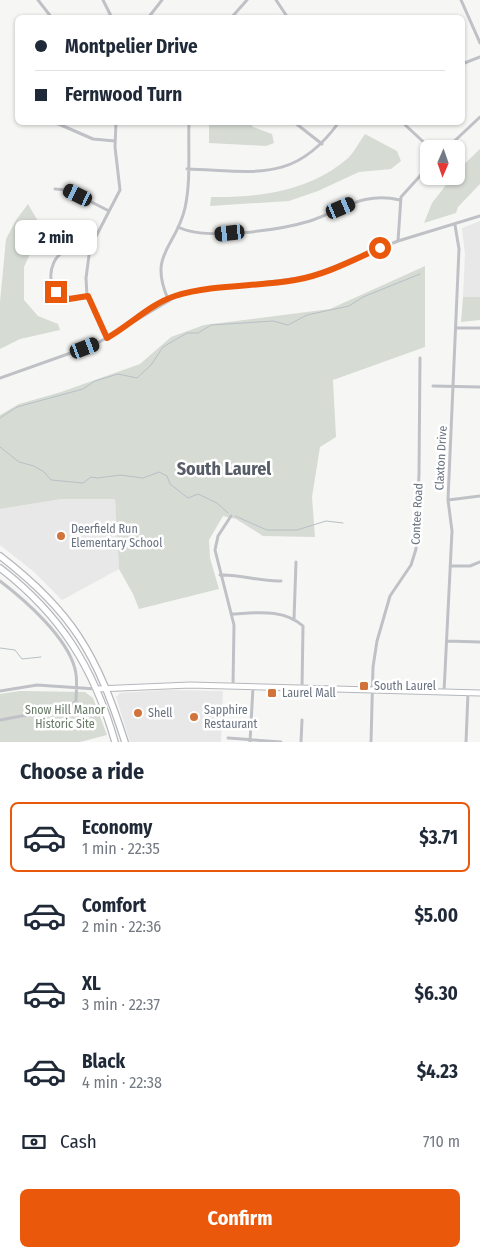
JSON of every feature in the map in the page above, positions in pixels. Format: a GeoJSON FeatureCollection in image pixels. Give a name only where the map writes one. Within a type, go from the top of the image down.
{"type":"FeatureCollection","features":[{"type":"Feature","properties":{"kind":"main road"},"geometry":{"type":"LineString","coordinates":[[0,556],[40,588],[63,612],[85,644],[106,690],[125,742]]}},
{"type":"Feature","properties":{"kind":"main road"},"geometry":{"type":"LineString","coordinates":[[0,568],[32,593],[59,623],[80,654],[96,689],[115,742]]}},
{"type":"Feature","properties":{"kind":"street"},"geometry":{"type":"LineString","coordinates":[[38,0],[50,15]]}},
{"type":"Feature","properties":{"kind":"street"},"geometry":{"type":"LineString","coordinates":[[103,0],[110,15]]}},
{"type":"Feature","properties":{"kind":"street"},"geometry":{"type":"LineString","coordinates":[[150,15],[162,0]]}},
{"type":"Feature","properties":{"kind":"street"},"geometry":{"type":"LineString","coordinates":[[234,15],[247,0]]}},
{"type":"Feature","properties":{"kind":"street"},"geometry":{"type":"LineString","coordinates":[[276,0],[286,15]]}},
{"type":"Feature","properties":{"kind":"street"},"geometry":{"type":"LineString","coordinates":[[461,0],[479,36],[480,44]]}},
{"type":"Feature","properties":{"kind":"street"},"geometry":{"type":"LineString","coordinates":[[465,63],[480,57]]}},
{"type":"Feature","properties":{"kind":"street"},"geometry":{"type":"LineString","coordinates":[[455,140],[480,116]]}},
{"type":"Feature","properties":{"kind":"street"},"geometry":{"type":"LineString","coordinates":[[61,125],[93,139],[115,141]]}},
{"type":"Feature","properties":{"kind":"street"},"geometry":{"type":"LineString","coordinates":[[107,338],[88,296],[86,278],[89,253],[120,185],[115,141],[116,125]]}},
{"type":"Feature","properties":{"kind":"street"},"geometry":{"type":"LineString","coordinates":[[168,299],[162,283],[160,266],[165,250],[178,227],[185,207],[189,125]]}},
{"type":"Feature","properties":{"kind":"street"},"geometry":{"type":"LineString","coordinates":[[298,125],[322,144]]}},
{"type":"Feature","properties":{"kind":"street"},"geometry":{"type":"LineString","coordinates":[[187,169],[263,172],[277,170],[298,162],[322,144],[338,125]]}},
{"type":"Feature","properties":{"kind":"street"},"geometry":{"type":"LineString","coordinates":[[405,125],[421,140]]}},
{"type":"Feature","properties":{"kind":"street"},"geometry":{"type":"LineString","coordinates":[[398,241],[400,200],[406,189],[420,175]]}},
{"type":"Feature","properties":{"kind":"street"},"geometry":{"type":"LineString","coordinates":[[55,189],[68,190],[109,212]]}},
{"type":"Feature","properties":{"kind":"street"},"geometry":{"type":"LineString","coordinates":[[178,227],[207,235],[284,227],[309,221],[366,198],[384,196],[400,200]]}},
{"type":"Feature","properties":{"kind":"street"},"geometry":{"type":"LineString","coordinates":[[0,378],[107,338],[168,299],[197,291],[309,277],[398,241],[480,216]]}},
{"type":"Feature","properties":{"kind":"street","name":"Claxton Drive"},"geometry":{"type":"LineString","coordinates":[[444,692],[452,531],[448,500],[459,249],[455,225]]}},
{"type":"Feature","properties":{"kind":"street"},"geometry":{"type":"LineString","coordinates":[[88,296],[74,300],[62,297],[54,290],[51,279],[54,261],[60,254],[73,250],[89,253]]}},
{"type":"Feature","properties":{"kind":"street"},"geometry":{"type":"LineString","coordinates":[[456,328],[480,328]]}},
{"type":"Feature","properties":{"kind":"street","name":"Contee Road"},"geometry":{"type":"LineString","coordinates":[[371,742],[375,648],[390,596],[411,565],[416,549],[420,358]]}},
{"type":"Feature","properties":{"kind":"street"},"geometry":{"type":"LineString","coordinates":[[433,386],[480,387]]}},
{"type":"Feature","properties":{"kind":"street"},"geometry":{"type":"LineString","coordinates":[[448,500],[480,496]]}},
{"type":"Feature","properties":{"kind":"street"},"geometry":{"type":"LineString","coordinates":[[231,516],[216,542],[215,556],[234,630],[233,686]]}},
{"type":"Feature","properties":{"kind":"street"},"geometry":{"type":"LineString","coordinates":[[294,619],[296,562]]}},
{"type":"Feature","properties":{"kind":"street"},"geometry":{"type":"LineString","coordinates":[[450,566],[470,566],[480,562]]}},
{"type":"Feature","properties":{"kind":"street"},"geometry":{"type":"LineString","coordinates":[[220,574],[237,574],[267,582],[281,581]]}},
{"type":"Feature","properties":{"kind":"street"},"geometry":{"type":"LineString","coordinates":[[0,581],[28,604],[58,638],[75,669],[76,688],[76,701],[73,705],[0,720]]}},
{"type":"Feature","properties":{"kind":"street"},"geometry":{"type":"LineString","coordinates":[[231,614],[276,613],[294,619],[304,628],[302,689]]}},
{"type":"Feature","properties":{"kind":"street"},"geometry":{"type":"LineString","coordinates":[[447,641],[480,642]]}},
{"type":"Feature","properties":{"kind":"street"},"geometry":{"type":"LineString","coordinates":[[0,691],[37,685],[106,690],[150,685],[480,693]]}},
{"type":"Feature","properties":{"kind":"street"},"geometry":{"type":"LineString","coordinates":[[250,741],[253,687]]}},
{"type":"Feature","properties":{"kind":"street"},"geometry":{"type":"LineString","coordinates":[[466,742],[468,693]]}},
{"type":"Feature","properties":{"kind":"street"},"geometry":{"type":"LineString","coordinates":[[301,742],[302,720]]}},
{"type":"Feature","properties":{"kind":"street"},"geometry":{"type":"LineString","coordinates":[[228,738],[281,742]]}},
{"type":"Feature","properties":{"kind":"shaded area"},"geometry":{"type":"Polygon","coordinates":[[[480,221],[480,297],[463,297],[465,254],[462,228],[480,221]]]}},
{"type":"Feature","properties":{"kind":"shaded area"},"geometry":{"type":"Polygon","coordinates":[[[62,499],[115,499],[119,569],[62,600],[34,572],[0,545],[0,509],[62,499]]]}},
{"type":"Feature","properties":{"kind":"shaded area"},"geometry":{"type":"Polygon","coordinates":[[[165,690],[223,691],[221,742],[130,742],[116,697],[120,693],[165,690]]]}},
{"type":"Feature","properties":{"kind":"green space"},"geometry":{"type":"Polygon","coordinates":[[[209,125],[252,125],[272,134],[274,143],[266,146],[209,143],[209,125]]]}},
{"type":"Feature","properties":{"kind":"green space"},"geometry":{"type":"Polygon","coordinates":[[[365,134],[397,151],[401,161],[391,169],[359,172],[318,191],[289,201],[210,206],[211,197],[265,194],[316,179],[347,159],[365,134]]]}},
{"type":"Feature","properties":{"kind":"green space"},"geometry":{"type":"Polygon","coordinates":[[[480,149],[480,184],[458,207],[456,213],[424,223],[432,203],[446,185],[465,185],[465,163],[480,149]]]}},
{"type":"Feature","properties":{"kind":"green space"},"geometry":{"type":"Polygon","coordinates":[[[28,204],[42,228],[24,267],[24,300],[38,316],[58,324],[60,330],[20,339],[0,349],[0,302],[6,239],[16,220],[28,204]]]}},
{"type":"Feature","properties":{"kind":"green space"},"geometry":{"type":"Polygon","coordinates":[[[425,266],[425,347],[333,380],[336,437],[320,447],[312,497],[315,537],[263,536],[236,519],[223,516],[209,540],[210,558],[219,589],[139,609],[119,569],[115,499],[62,499],[0,509],[0,415],[19,404],[61,392],[140,364],[171,337],[204,325],[330,309],[425,266]]]}},
{"type":"Feature","properties":{"kind":"green space"},"geometry":{"type":"Polygon","coordinates":[[[463,297],[480,297],[480,320],[461,322],[463,297]]]}},
{"type":"Feature","properties":{"kind":"green space","name":"Snow Hill Manor Historic Site"},"geometry":{"type":"Polygon","coordinates":[[[20,691],[85,692],[93,698],[107,735],[80,742],[0,742],[0,694],[20,691]]]}},
{"type":"Feature","properties":{"kind":"waterway"},"geometry":{"type":"LineString","coordinates":[[0,418],[17,407],[83,389],[95,381],[118,374],[137,378],[151,365],[163,347],[187,333],[198,333],[211,325],[273,321],[288,325],[307,315],[349,306],[363,297],[420,274]]}},
{"type":"Feature","properties":{"kind":"waterway"},"geometry":{"type":"LineString","coordinates":[[0,447],[19,462],[34,466],[44,472],[51,480],[83,483],[91,477],[120,475],[143,478],[159,472],[167,476],[170,484],[188,498],[198,494],[217,503],[228,513]]}},
{"type":"Feature","properties":{"kind":"waterway"},"geometry":{"type":"LineString","coordinates":[[235,516],[267,530],[297,530],[326,521],[343,523]]}},
{"type":"Feature","properties":{"kind":"waterway"},"geometry":{"type":"LineString","coordinates":[[0,648],[15,650],[22,659],[41,657]]}},
{"type":"Feature","properties":{"kind":"place","name":"Deerfield Run Elementary School"},"geometry":{"type":"Point","coordinates":[61,536]}},
{"type":"Feature","properties":{"kind":"place","name":"South Laurel"},"geometry":{"type":"Point","coordinates":[364,686]}},
{"type":"Feature","properties":{"kind":"place","name":"Laurel Mall"},"geometry":{"type":"Point","coordinates":[272,693]}},
{"type":"Feature","properties":{"kind":"place","name":"Shell"},"geometry":{"type":"Point","coordinates":[138,713]}},
{"type":"Feature","properties":{"kind":"place","name":"Sapphire Restaurant"},"geometry":{"type":"Point","coordinates":[194,717]}},
{"type":"Feature","properties":{"kind":"district","name":"South Laurel"},"geometry":{"type":"Point","coordinates":[224,469]}},
{"type":"Feature","properties":{"kind":"route"},"geometry":{"type":"LineString","coordinates":[[56,292],[62,297],[69,299],[88,296],[107,338],[169,298],[197,291],[301,279],[327,271],[380,248]]}}]}
